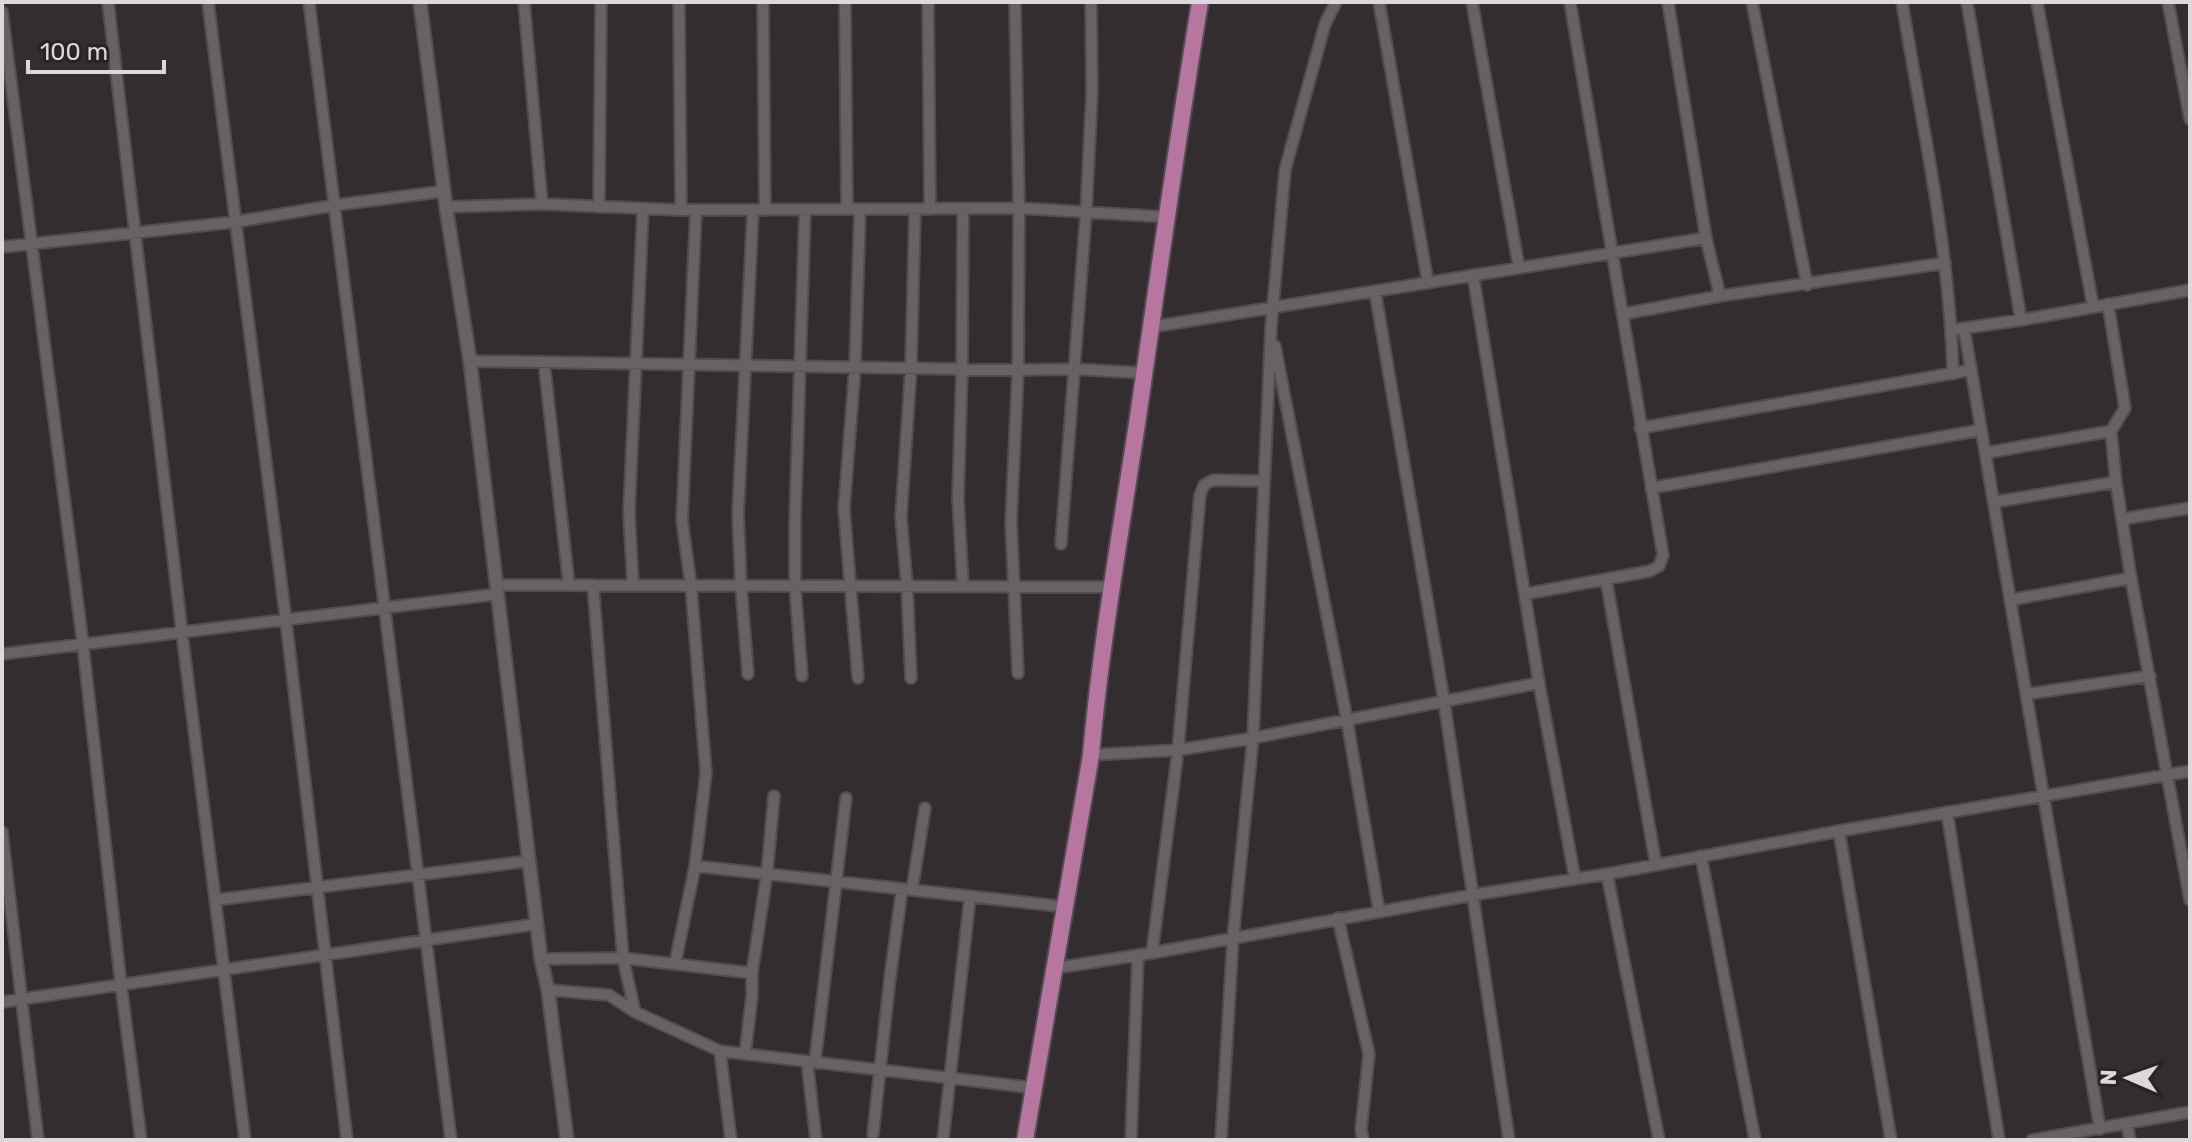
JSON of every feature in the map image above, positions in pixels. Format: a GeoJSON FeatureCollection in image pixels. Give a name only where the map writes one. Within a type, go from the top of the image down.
{"type":"FeatureCollection","features":[{"type":"Feature","properties":{"kind":"main road"},"geometry":{"type":"LineString","coordinates":[[1025,1140],[1091,755],[1200,2]]}},
{"type":"Feature","properties":{"kind":"street"},"geometry":{"type":"LineString","coordinates":[[108,2],[245,1140]]}},
{"type":"Feature","properties":{"kind":"street"},"geometry":{"type":"LineString","coordinates":[[208,2],[347,1140]]}},
{"type":"Feature","properties":{"kind":"street"},"geometry":{"type":"LineString","coordinates":[[309,2],[451,1140]]}},
{"type":"Feature","properties":{"kind":"street"},"geometry":{"type":"LineString","coordinates":[[420,2],[446,207],[470,361],[541,959],[548,990],[567,1140]]}},
{"type":"Feature","properties":{"kind":"street"},"geometry":{"type":"LineString","coordinates":[[524,2],[542,204]]}},
{"type":"Feature","properties":{"kind":"street"},"geometry":{"type":"LineString","coordinates":[[599,207],[601,2]]}},
{"type":"Feature","properties":{"kind":"street"},"geometry":{"type":"LineString","coordinates":[[679,2],[681,210]]}},
{"type":"Feature","properties":{"kind":"street"},"geometry":{"type":"LineString","coordinates":[[763,2],[765,210]]}},
{"type":"Feature","properties":{"kind":"street"},"geometry":{"type":"LineString","coordinates":[[845,2],[847,209]]}},
{"type":"Feature","properties":{"kind":"street"},"geometry":{"type":"LineString","coordinates":[[928,2],[930,209]]}},
{"type":"Feature","properties":{"kind":"street"},"geometry":{"type":"LineString","coordinates":[[1015,2],[1018,370],[1011,522],[1018,673]]}},
{"type":"Feature","properties":{"kind":"street"},"geometry":{"type":"LineString","coordinates":[[1061,544],[1086,213],[1092,92],[1091,2]]}},
{"type":"Feature","properties":{"kind":"street"},"geometry":{"type":"LineString","coordinates":[[1221,1140],[1233,938],[1253,738],[1272,308],[1285,170],[1325,24],[1336,2]]}},
{"type":"Feature","properties":{"kind":"street"},"geometry":{"type":"LineString","coordinates":[[1379,2],[1428,283]]}},
{"type":"Feature","properties":{"kind":"street"},"geometry":{"type":"LineString","coordinates":[[1472,2],[1519,268]]}},
{"type":"Feature","properties":{"kind":"street"},"geometry":{"type":"LineString","coordinates":[[1525,594],[1650,571],[1659,566],[1663,555],[1570,2]]}},
{"type":"Feature","properties":{"kind":"street"},"geometry":{"type":"LineString","coordinates":[[1668,2],[1706,238],[1720,296]]}},
{"type":"Feature","properties":{"kind":"street"},"geometry":{"type":"LineString","coordinates":[[1752,2],[1807,285]]}},
{"type":"Feature","properties":{"kind":"street"},"geometry":{"type":"LineString","coordinates":[[1902,2],[1945,263],[1953,374]]}},
{"type":"Feature","properties":{"kind":"street"},"geometry":{"type":"LineString","coordinates":[[1967,2],[2021,320]]}},
{"type":"Feature","properties":{"kind":"street"},"geometry":{"type":"LineString","coordinates":[[2037,2],[2093,306]]}},
{"type":"Feature","properties":{"kind":"street"},"geometry":{"type":"LineString","coordinates":[[2168,2],[2190,119]]}},
{"type":"Feature","properties":{"kind":"street"},"geometry":{"type":"LineString","coordinates":[[2,12],[83,645],[141,1140]]}},
{"type":"Feature","properties":{"kind":"street"},"geometry":{"type":"LineString","coordinates":[[2,247],[235,222],[445,191]]}},
{"type":"Feature","properties":{"kind":"street"},"geometry":{"type":"LineString","coordinates":[[446,207],[542,204],[681,210],[1019,208],[1167,217]]}},
{"type":"Feature","properties":{"kind":"street"},"geometry":{"type":"LineString","coordinates":[[633,585],[629,512],[643,209]]}},
{"type":"Feature","properties":{"kind":"street"},"geometry":{"type":"LineString","coordinates":[[858,678],[844,509],[855,367],[860,209]]}},
{"type":"Feature","properties":{"kind":"street"},"geometry":{"type":"LineString","coordinates":[[911,678],[901,517],[911,368],[915,209]]}},
{"type":"Feature","properties":{"kind":"street"},"geometry":{"type":"LineString","coordinates":[[963,209],[958,498],[963,586]]}},
{"type":"Feature","properties":{"kind":"street"},"geometry":{"type":"LineString","coordinates":[[675,964],[695,866],[706,773],[691,586],[682,520],[696,210]]}},
{"type":"Feature","properties":{"kind":"street"},"geometry":{"type":"LineString","coordinates":[[748,674],[738,514],[753,210]]}},
{"type":"Feature","properties":{"kind":"street"},"geometry":{"type":"LineString","coordinates":[[802,676],[795,586],[795,522],[805,210]]}},
{"type":"Feature","properties":{"kind":"street"},"geometry":{"type":"LineString","coordinates":[[1151,327],[1706,238]]}},
{"type":"Feature","properties":{"kind":"street"},"geometry":{"type":"LineString","coordinates":[[1623,314],[1720,296],[1945,263]]}},
{"type":"Feature","properties":{"kind":"street"},"geometry":{"type":"LineString","coordinates":[[1473,275],[1539,683],[1575,879]]}},
{"type":"Feature","properties":{"kind":"street"},"geometry":{"type":"LineString","coordinates":[[1952,330],[2190,290]]}},
{"type":"Feature","properties":{"kind":"street"},"geometry":{"type":"LineString","coordinates":[[1375,291],[1444,701],[1509,1140]]}},
{"type":"Feature","properties":{"kind":"street"},"geometry":{"type":"LineString","coordinates":[[2108,304],[2125,408],[2111,431],[2116,482],[2190,900]]}},
{"type":"Feature","properties":{"kind":"street"},"geometry":{"type":"LineString","coordinates":[[1271,328],[1347,720],[1379,911]]}},
{"type":"Feature","properties":{"kind":"street"},"geometry":{"type":"LineString","coordinates":[[1964,328],[2100,1129]]}},
{"type":"Feature","properties":{"kind":"street"},"geometry":{"type":"LineString","coordinates":[[470,361],[1074,369],[1144,373]]}},
{"type":"Feature","properties":{"kind":"street"},"geometry":{"type":"LineString","coordinates":[[544,362],[569,585]]}},
{"type":"Feature","properties":{"kind":"street"},"geometry":{"type":"LineString","coordinates":[[1640,428],[1971,370]]}},
{"type":"Feature","properties":{"kind":"street"},"geometry":{"type":"LineString","coordinates":[[1651,488],[1981,430]]}},
{"type":"Feature","properties":{"kind":"street"},"geometry":{"type":"LineString","coordinates":[[1985,453],[2111,431]]}},
{"type":"Feature","properties":{"kind":"street"},"geometry":{"type":"LineString","coordinates":[[1152,953],[1178,750],[1200,495],[1204,485],[1213,480],[1264,481]]}},
{"type":"Feature","properties":{"kind":"street"},"geometry":{"type":"LineString","coordinates":[[1994,502],[2116,482]]}},
{"type":"Feature","properties":{"kind":"street"},"geometry":{"type":"LineString","coordinates":[[2122,519],[2190,508]]}},
{"type":"Feature","properties":{"kind":"street"},"geometry":{"type":"LineString","coordinates":[[2010,600],[2131,578]]}},
{"type":"Feature","properties":{"kind":"street"},"geometry":{"type":"LineString","coordinates":[[1606,579],[1656,865]]}},
{"type":"Feature","properties":{"kind":"street"},"geometry":{"type":"LineString","coordinates":[[2,654],[386,608],[497,589],[569,585],[1113,587]]}},
{"type":"Feature","properties":{"kind":"street"},"geometry":{"type":"LineString","coordinates":[[593,585],[623,958],[635,1012]]}},
{"type":"Feature","properties":{"kind":"street"},"geometry":{"type":"LineString","coordinates":[[2027,694],[2150,676]]}},
{"type":"Feature","properties":{"kind":"street"},"geometry":{"type":"LineString","coordinates":[[1091,755],[1178,750],[1253,738],[1539,683]]}},
{"type":"Feature","properties":{"kind":"street"},"geometry":{"type":"LineString","coordinates":[[1056,968],[2190,771]]}},
{"type":"Feature","properties":{"kind":"street"},"geometry":{"type":"LineString","coordinates":[[745,1054],[774,796]]}},
{"type":"Feature","properties":{"kind":"street"},"geometry":{"type":"LineString","coordinates":[[816,1140],[811,1062],[846,798]]}},
{"type":"Feature","properties":{"kind":"street"},"geometry":{"type":"LineString","coordinates":[[873,1134],[907,890],[925,808]]}},
{"type":"Feature","properties":{"kind":"street"},"geometry":{"type":"LineString","coordinates":[[1947,812],[1999,1140]]}},
{"type":"Feature","properties":{"kind":"street"},"geometry":{"type":"LineString","coordinates":[[1839,831],[1891,1140]]}},
{"type":"Feature","properties":{"kind":"street"},"geometry":{"type":"LineString","coordinates":[[2,832],[38,1140]]}},
{"type":"Feature","properties":{"kind":"street"},"geometry":{"type":"LineString","coordinates":[[1701,856],[1755,1140]]}},
{"type":"Feature","properties":{"kind":"street"},"geometry":{"type":"LineString","coordinates":[[215,900],[529,861]]}},
{"type":"Feature","properties":{"kind":"street"},"geometry":{"type":"LineString","coordinates":[[695,866],[1067,907]]}},
{"type":"Feature","properties":{"kind":"street"},"geometry":{"type":"LineString","coordinates":[[1607,874],[1659,1140]]}},
{"type":"Feature","properties":{"kind":"street"},"geometry":{"type":"LineString","coordinates":[[943,1140],[970,897]]}},
{"type":"Feature","properties":{"kind":"street"},"geometry":{"type":"LineString","coordinates":[[1338,918],[1369,1054],[1361,1129],[1363,1140]]}},
{"type":"Feature","properties":{"kind":"street"},"geometry":{"type":"LineString","coordinates":[[2,1002],[537,924]]}},
{"type":"Feature","properties":{"kind":"street"},"geometry":{"type":"LineString","coordinates":[[1131,1140],[1138,955]]}},
{"type":"Feature","properties":{"kind":"street"},"geometry":{"type":"LineString","coordinates":[[541,959],[623,958],[752,973]]}},
{"type":"Feature","properties":{"kind":"street"},"geometry":{"type":"LineString","coordinates":[[548,990],[609,995],[635,1012],[720,1051],[1035,1088]]}},
{"type":"Feature","properties":{"kind":"street"},"geometry":{"type":"LineString","coordinates":[[720,1051],[731,1140]]}},
{"type":"Feature","properties":{"kind":"street"},"geometry":{"type":"LineString","coordinates":[[2032,1140],[2190,1112]]}},
{"type":"Feature","properties":{"kind":"street"},"geometry":{"type":"LineString","coordinates":[[2127,1125],[2130,1140]]}}]}
